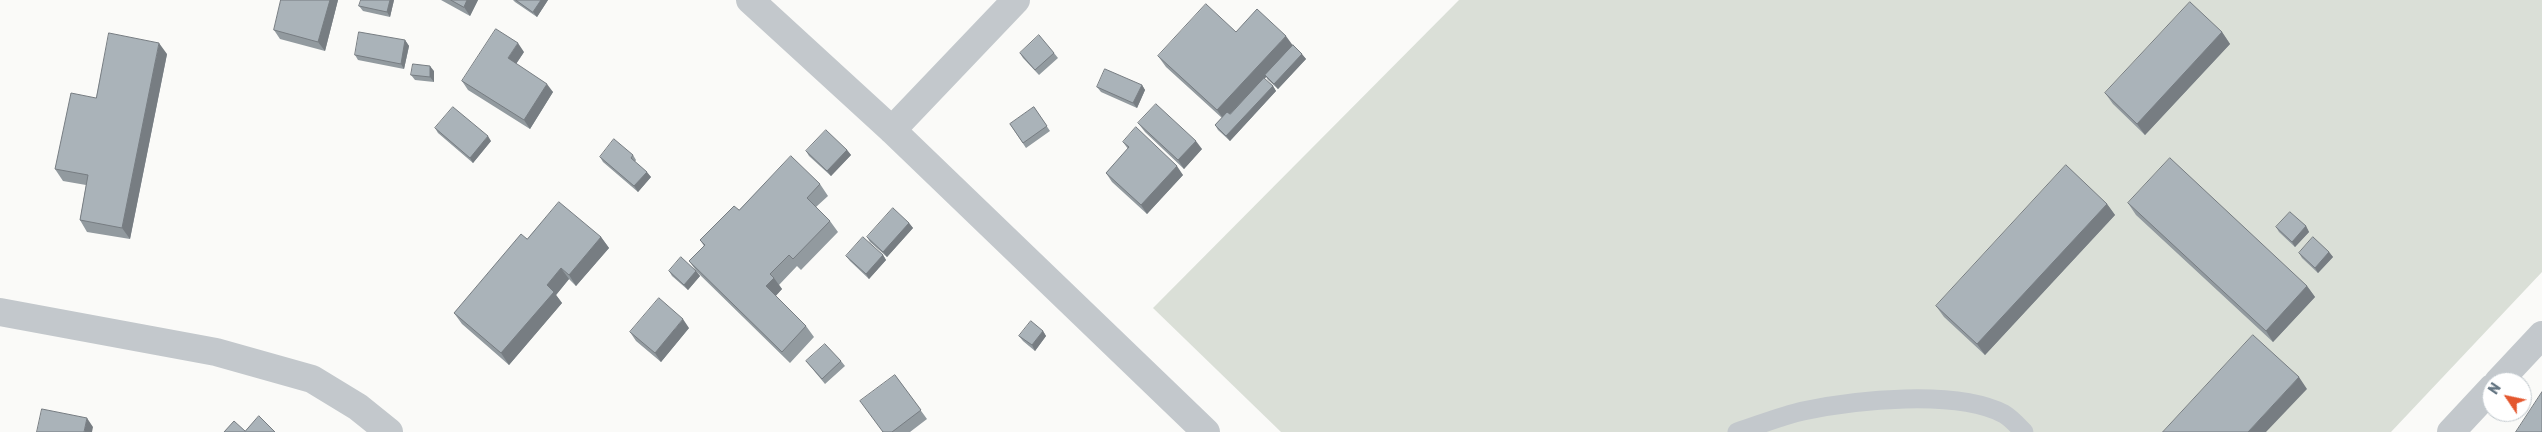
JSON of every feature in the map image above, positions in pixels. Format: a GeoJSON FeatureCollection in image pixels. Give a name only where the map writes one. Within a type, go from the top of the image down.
{"type":"FeatureCollection","features":[{"type":"Feature","properties":{"kind":"street"},"geometry":{"type":"LineString","coordinates":[[750,0],[892,130],[1206,432]]}},
{"type":"Feature","properties":{"kind":"street"},"geometry":{"type":"LineString","coordinates":[[892,130],[1016,0]]}},
{"type":"Feature","properties":{"kind":"street"},"geometry":{"type":"LineString","coordinates":[[0,312],[216,352],[312,379],[358,407],[388,432]]}},
{"type":"Feature","properties":{"kind":"street"},"geometry":{"type":"LineString","coordinates":[[2507,372],[2542,335]]}},
{"type":"Feature","properties":{"kind":"street"},"geometry":{"type":"LineString","coordinates":[[2451,432],[2482,399]]}},
{"type":"Feature","properties":{"kind":"lane"},"geometry":{"type":"LineString","coordinates":[[1737,432],[1802,411],[1862,402],[1915,400],[1974,403],[2005,415],[2024,432]]}},
{"type":"Feature","properties":{"kind":"shaded area"},"geometry":{"type":"Polygon","coordinates":[[[1459,0],[2542,0],[2542,272],[2391,432],[1281,432],[1153,308],[1459,0]]]}},
{"type":"Feature","properties":{"kind":"building"},"geometry":{"type":"Polygon","coordinates":[[[281,0],[330,0],[318,42],[274,30],[281,0]]]}},
{"type":"Feature","properties":{"kind":"building"},"geometry":{"type":"Polygon","coordinates":[[[361,0],[390,0],[387,12],[359,6],[361,0]]]}},
{"type":"Feature","properties":{"kind":"building"},"geometry":{"type":"Polygon","coordinates":[[[451,0],[467,0],[464,7],[451,0]]]}},
{"type":"Feature","properties":{"kind":"building"},"geometry":{"type":"Polygon","coordinates":[[[516,0],[541,0],[533,12],[516,0]]]}},
{"type":"Feature","properties":{"kind":"building"},"geometry":{"type":"Polygon","coordinates":[[[2190,2],[2222,32],[2137,124],[2105,93],[2190,2]]]}},
{"type":"Feature","properties":{"kind":"building"},"geometry":{"type":"Polygon","coordinates":[[[1206,4],[1236,32],[1257,9],[1286,36],[1217,110],[1158,56],[1206,4]]]}},
{"type":"Feature","properties":{"kind":"building"},"geometry":{"type":"Polygon","coordinates":[[[496,29],[518,43],[508,58],[547,84],[524,120],[462,81],[496,29]]]}},
{"type":"Feature","properties":{"kind":"building"},"geometry":{"type":"Polygon","coordinates":[[[359,32],[405,40],[401,64],[355,55],[359,32]]]}},
{"type":"Feature","properties":{"kind":"building"},"geometry":{"type":"Polygon","coordinates":[[[109,33],[159,43],[122,228],[80,220],[88,175],[55,169],[71,93],[96,98],[109,33]]]}},
{"type":"Feature","properties":{"kind":"building"},"geometry":{"type":"Polygon","coordinates":[[[1039,35],[1054,53],[1035,70],[1020,53],[1039,35]]]}},
{"type":"Feature","properties":{"kind":"building"},"geometry":{"type":"Polygon","coordinates":[[[1293,45],[1302,54],[1274,84],[1265,75],[1293,45]]]}},
{"type":"Feature","properties":{"kind":"building"},"geometry":{"type":"Polygon","coordinates":[[[413,64],[430,66],[430,77],[411,75],[413,64]]]}},
{"type":"Feature","properties":{"kind":"building"},"geometry":{"type":"Polygon","coordinates":[[[1105,69],[1142,85],[1133,103],[1097,87],[1105,69]]]}},
{"type":"Feature","properties":{"kind":"building"},"geometry":{"type":"Polygon","coordinates":[[[1264,78],[1273,86],[1226,136],[1215,125],[1227,112],[1230,114],[1264,78]]]}},
{"type":"Feature","properties":{"kind":"building"},"geometry":{"type":"Polygon","coordinates":[[[1156,104],[1196,141],[1178,160],[1138,123],[1156,104]]]}},
{"type":"Feature","properties":{"kind":"building"},"geometry":{"type":"Polygon","coordinates":[[[453,107],[488,136],[470,158],[435,128],[453,107]]]}},
{"type":"Feature","properties":{"kind":"building"},"geometry":{"type":"Polygon","coordinates":[[[1034,107],[1047,126],[1023,143],[1010,124],[1034,107]]]}},
{"type":"Feature","properties":{"kind":"building"},"geometry":{"type":"Polygon","coordinates":[[[1136,127],[1177,166],[1141,205],[1106,173],[1129,147],[1123,142],[1136,127]]]}},
{"type":"Feature","properties":{"kind":"building"},"geometry":{"type":"Polygon","coordinates":[[[826,130],[847,150],[827,171],[806,151],[826,130]]]}},
{"type":"Feature","properties":{"kind":"building"},"geometry":{"type":"Polygon","coordinates":[[[614,139],[633,155],[631,158],[647,172],[634,186],[600,157],[614,139]]]}},
{"type":"Feature","properties":{"kind":"building"},"geometry":{"type":"Polygon","coordinates":[[[791,156],[820,184],[807,198],[830,221],[793,259],[789,255],[770,274],[774,278],[766,286],[806,326],[782,352],[689,261],[705,245],[700,240],[734,206],[739,210],[791,156]]]}},
{"type":"Feature","properties":{"kind":"building"},"geometry":{"type":"Polygon","coordinates":[[[2170,158],[2307,286],[2266,331],[2128,203],[2170,158]]]}},
{"type":"Feature","properties":{"kind":"building"},"geometry":{"type":"Polygon","coordinates":[[[2066,165],[2107,204],[1977,344],[1936,306],[2066,165]]]}},
{"type":"Feature","properties":{"kind":"building"},"geometry":{"type":"Polygon","coordinates":[[[559,202],[601,237],[569,275],[561,268],[547,285],[554,292],[501,353],[454,313],[521,234],[527,239],[559,202]]]}},
{"type":"Feature","properties":{"kind":"building"},"geometry":{"type":"Polygon","coordinates":[[[893,208],[909,223],[883,252],[867,237],[893,208]]]}},
{"type":"Feature","properties":{"kind":"building"},"geometry":{"type":"Polygon","coordinates":[[[2290,212],[2306,226],[2292,242],[2276,227],[2290,212]]]}},
{"type":"Feature","properties":{"kind":"building"},"geometry":{"type":"Polygon","coordinates":[[[863,237],[883,255],[866,274],[846,256],[863,237]]]}},
{"type":"Feature","properties":{"kind":"building"},"geometry":{"type":"Polygon","coordinates":[[[2313,237],[2329,252],[2315,268],[2299,253],[2313,237]]]}},
{"type":"Feature","properties":{"kind":"building"},"geometry":{"type":"Polygon","coordinates":[[[681,257],[696,271],[684,285],[669,271],[681,257]]]}},
{"type":"Feature","properties":{"kind":"building"},"geometry":{"type":"Polygon","coordinates":[[[659,298],[683,319],[655,353],[630,332],[659,298]]]}},
{"type":"Feature","properties":{"kind":"building"},"geometry":{"type":"Polygon","coordinates":[[[1031,321],[1043,331],[1032,345],[1019,336],[1031,321]]]}},
{"type":"Feature","properties":{"kind":"building"},"geometry":{"type":"Polygon","coordinates":[[[2253,335],[2299,377],[2248,432],[2163,432],[2253,335]]]}},
{"type":"Feature","properties":{"kind":"building"},"geometry":{"type":"Polygon","coordinates":[[[825,344],[841,361],[822,379],[806,361],[825,344]]]}},
{"type":"Feature","properties":{"kind":"building"},"geometry":{"type":"Polygon","coordinates":[[[895,375],[921,410],[892,432],[883,432],[860,401],[895,375]]]}},
{"type":"Feature","properties":{"kind":"building"},"geometry":{"type":"Polygon","coordinates":[[[2542,392],[2542,432],[2516,432],[2522,422],[2532,422],[2532,407],[2542,392]]]}},
{"type":"Feature","properties":{"kind":"building"},"geometry":{"type":"Polygon","coordinates":[[[42,409],[87,418],[84,432],[37,432],[42,409]]]}},
{"type":"Feature","properties":{"kind":"building"},"geometry":{"type":"Polygon","coordinates":[[[259,416],[275,432],[224,432],[234,421],[245,431],[259,416]]]}}]}
